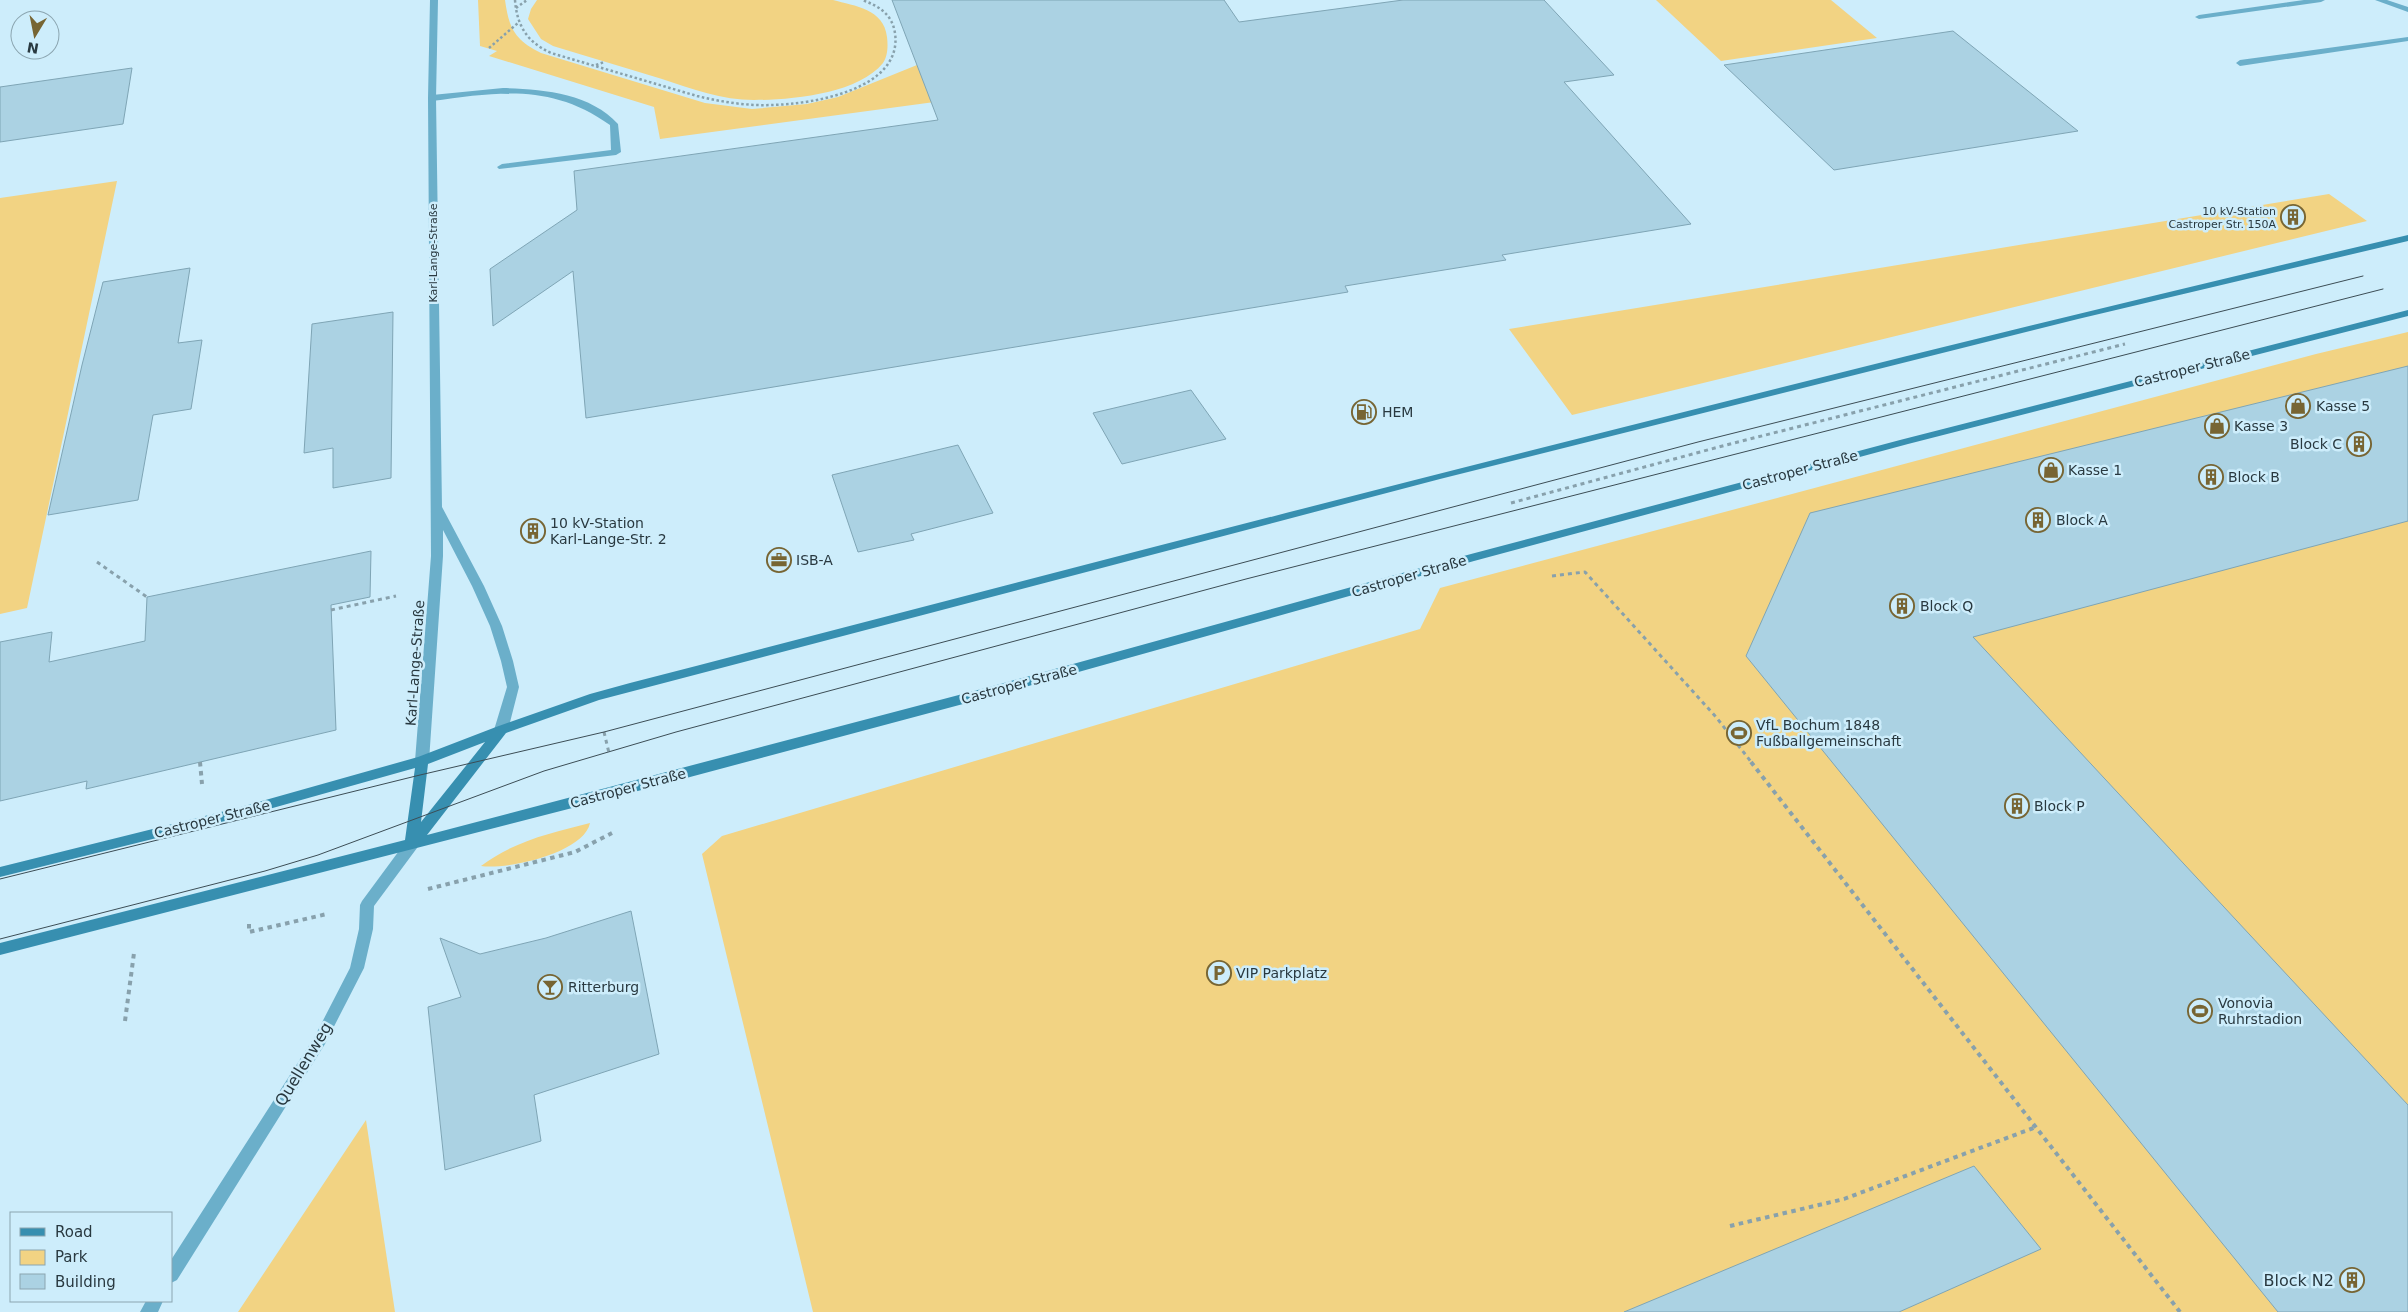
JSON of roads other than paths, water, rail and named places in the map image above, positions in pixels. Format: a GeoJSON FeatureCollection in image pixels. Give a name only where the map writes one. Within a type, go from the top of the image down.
{"type":"FeatureCollection","features":[{"type":"Feature","properties":{"kind":"main road","name":"Castroper Straße"},"geometry":{"type":"LineString","coordinates":[[0,872],[238,813],[422,761],[501,730],[621,689],[1439,476],[2067,318],[2408,238]]}},
{"type":"Feature","properties":{"kind":"main road","name":"Castroper Straße"},"geometry":{"type":"LineString","coordinates":[[0,949],[412,844],[993,691],[1471,558],[1904,442],[2408,313]]}},
{"type":"Feature","properties":{"kind":"main road"},"geometry":{"type":"LineString","coordinates":[[412,844],[501,730]]}},
{"type":"Feature","properties":{"kind":"main road"},"geometry":{"type":"LineString","coordinates":[[412,844],[422,761]]}},
{"type":"Feature","properties":{"kind":"street","name":"Karl-Lange-Straße"},"geometry":{"type":"LineString","coordinates":[[422,761],[437,556],[432,98],[434,0]]}},
{"type":"Feature","properties":{"kind":"street"},"geometry":{"type":"LineString","coordinates":[[2199,17],[2321,0]]}},
{"type":"Feature","properties":{"kind":"street"},"geometry":{"type":"LineString","coordinates":[[2379,0],[2408,10]]}},
{"type":"Feature","properties":{"kind":"street"},"geometry":{"type":"LineString","coordinates":[[2240,63],[2408,39]]}},
{"type":"Feature","properties":{"kind":"street"},"geometry":{"type":"LineString","coordinates":[[432,98],[512,89],[561,96],[600,112],[614,124],[616,152],[502,167]]}},
{"type":"Feature","properties":{"kind":"street","name":"Karl-Lange-Straße"},"geometry":{"type":"LineString","coordinates":[[435,506],[478,586],[496,626],[507,661],[513,687],[501,730]]}},
{"type":"Feature","properties":{"kind":"street","name":"Quellenweg"},"geometry":{"type":"LineString","coordinates":[[172,1273],[320,1040],[357,968],[366,929],[367,905],[412,844]]}},
{"type":"Feature","properties":{"kind":"tram line"},"geometry":{"type":"LineString","coordinates":[[0,879],[420,775],[604,732],[1698,442],[2363,276]]}},
{"type":"Feature","properties":{"kind":"tram line"},"geometry":{"type":"LineString","coordinates":[[0,939],[265,871],[318,855],[544,771],[676,732],[1246,579],[2383,289]]}},
{"type":"Feature","properties":{"kind":"place","name":"10 kV-Station Castroper Str. 150A"},"geometry":{"type":"Point","coordinates":[2293,217]}},
{"type":"Feature","properties":{"kind":"place","name":"Kasse 5"},"geometry":{"type":"Point","coordinates":[2298,406]}},
{"type":"Feature","properties":{"kind":"place","name":"HEM"},"geometry":{"type":"Point","coordinates":[1364,412]}},
{"type":"Feature","properties":{"kind":"place","name":"Kasse 3"},"geometry":{"type":"Point","coordinates":[2217,426]}},
{"type":"Feature","properties":{"kind":"place","name":"Block C"},"geometry":{"type":"Point","coordinates":[2359,444]}},
{"type":"Feature","properties":{"kind":"place","name":"Kasse 1"},"geometry":{"type":"Point","coordinates":[2051,470]}},
{"type":"Feature","properties":{"kind":"place","name":"Block B"},"geometry":{"type":"Point","coordinates":[2211,477]}},
{"type":"Feature","properties":{"kind":"place","name":"Block A"},"geometry":{"type":"Point","coordinates":[2038,520]}},
{"type":"Feature","properties":{"kind":"place","name":"10 kV-Station Karl-Lange-Str. 2"},"geometry":{"type":"Point","coordinates":[533,531]}},
{"type":"Feature","properties":{"kind":"place","name":"ISB-A"},"geometry":{"type":"Point","coordinates":[779,560]}},
{"type":"Feature","properties":{"kind":"place","name":"Block Q"},"geometry":{"type":"Point","coordinates":[1902,606]}},
{"type":"Feature","properties":{"kind":"place","name":"VfL Bochum 1848 Fußballgemeinschaft"},"geometry":{"type":"Point","coordinates":[1739,733]}},
{"type":"Feature","properties":{"kind":"place","name":"Block P"},"geometry":{"type":"Point","coordinates":[2017,806]}},
{"type":"Feature","properties":{"kind":"place","name":"VIP Parkplatz"},"geometry":{"type":"Point","coordinates":[1219,973]}},
{"type":"Feature","properties":{"kind":"place","name":"Ritterburg"},"geometry":{"type":"Point","coordinates":[550,987]}},
{"type":"Feature","properties":{"kind":"place","name":"Vonovia Ruhrstadion"},"geometry":{"type":"Point","coordinates":[2200,1011]}},
{"type":"Feature","properties":{"kind":"place","name":"Block N2"},"geometry":{"type":"Point","coordinates":[2352,1280]}}]}
